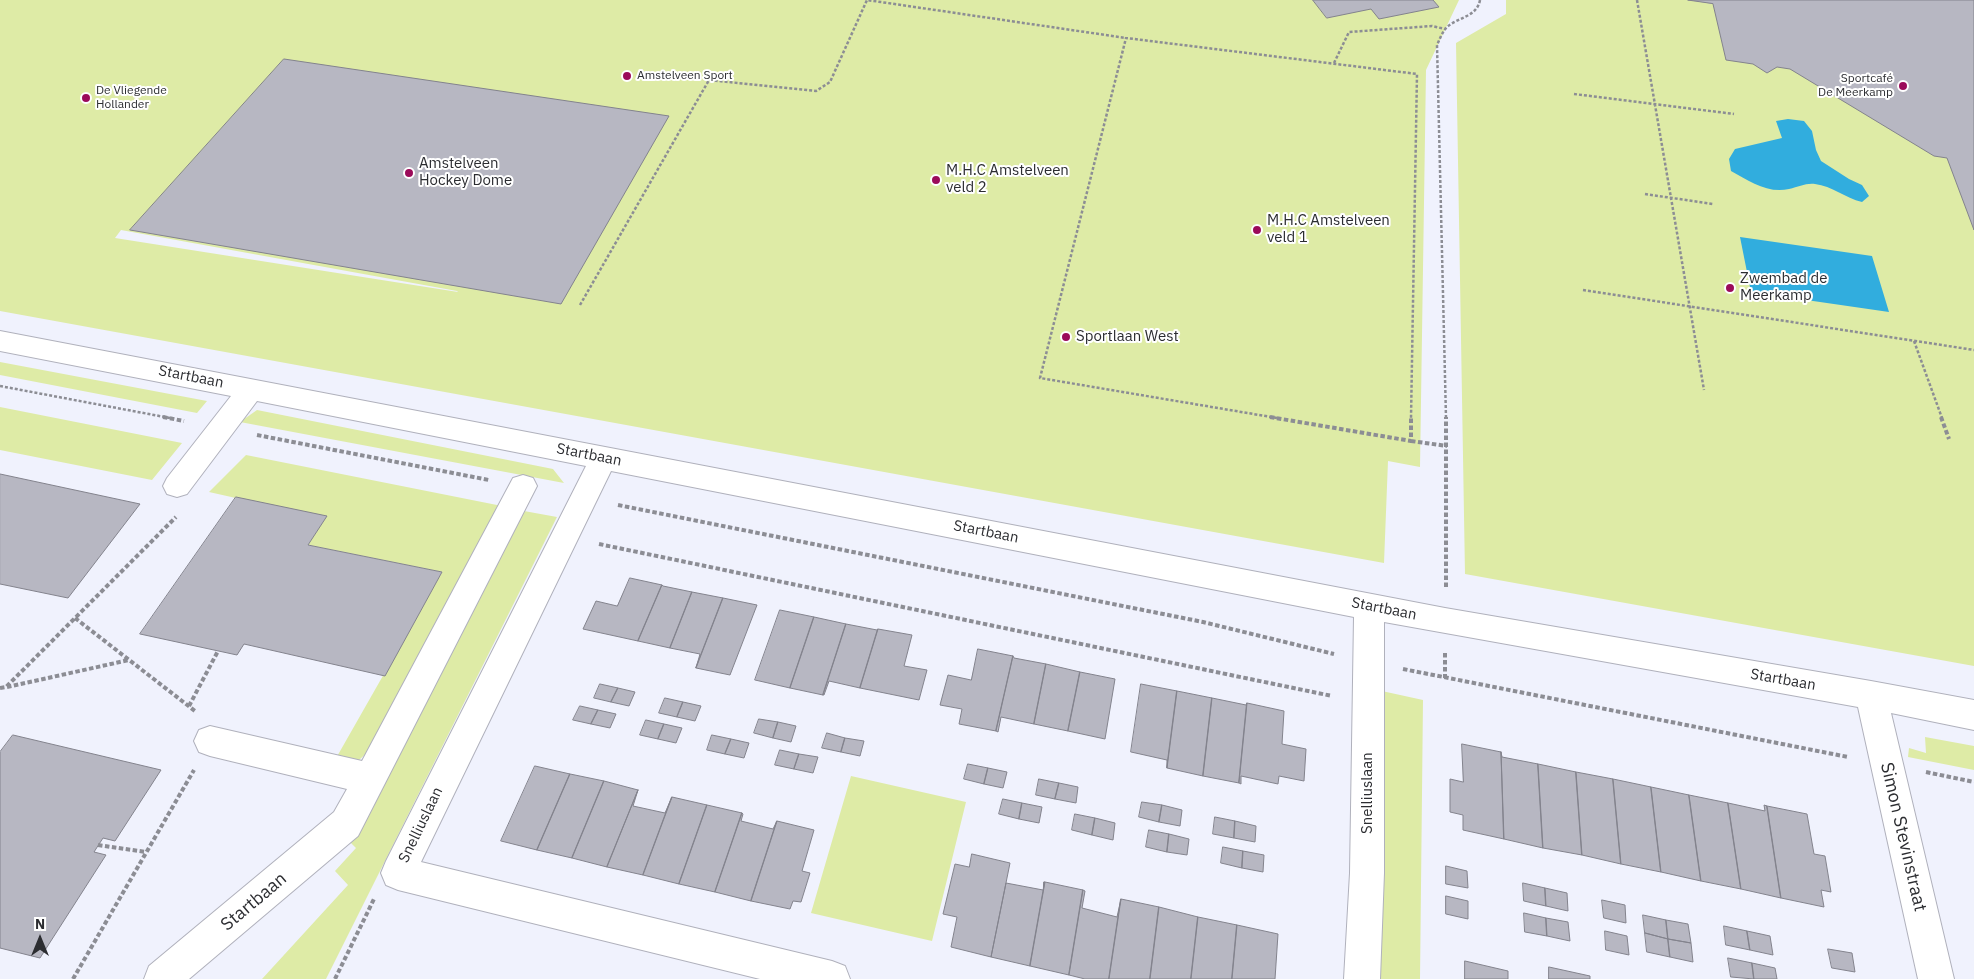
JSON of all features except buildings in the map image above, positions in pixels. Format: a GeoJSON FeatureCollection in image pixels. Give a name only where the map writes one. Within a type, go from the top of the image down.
{"type":"FeatureCollection","features":[{"type":"Feature","properties":{"kind":"street","name":"Startbaan"},"geometry":{"type":"LineString","coordinates":[[0,341],[1445,621],[1871,695],[1974,715]]}},
{"type":"Feature","properties":{"kind":"street"},"geometry":{"type":"LineString","coordinates":[[180,498],[221,428],[252,389]]}},
{"type":"Feature","properties":{"kind":"street","name":"Snelliuslaan"},"geometry":{"type":"LineString","coordinates":[[604,457],[398,873],[832,979]]}},
{"type":"Feature","properties":{"kind":"street"},"geometry":{"type":"LineString","coordinates":[[210,741],[369,778],[523,486]]}},
{"type":"Feature","properties":{"kind":"street","name":"Snelliuslaan"},"geometry":{"type":"LineString","coordinates":[[1362,979],[1367,873],[1369,606]]}},
{"type":"Feature","properties":{"kind":"street","name":"Simon Stevinstraat"},"geometry":{"type":"LineString","coordinates":[[1871,695],[1936,979]]}},
{"type":"Feature","properties":{"kind":"street","name":"Startbaan"},"geometry":{"type":"LineString","coordinates":[[162,979],[346,824],[369,778]]}},
{"type":"Feature","properties":{"kind":"path"},"geometry":{"type":"LineString","coordinates":[[580,305],[709,80],[816,91],[830,82],[867,0],[1126,38],[1334,62],[1417,74],[1411,441]]}},
{"type":"Feature","properties":{"kind":"path"},"geometry":{"type":"LineString","coordinates":[[1445,621],[1447,446],[1437,45],[1445,28],[1476,10],[1480,0]]}},
{"type":"Feature","properties":{"kind":"path"},"geometry":{"type":"LineString","coordinates":[[1637,0],[1704,390]]}},
{"type":"Feature","properties":{"kind":"path"},"geometry":{"type":"LineString","coordinates":[[1334,62],[1349,32],[1432,26],[1445,28]]}},
{"type":"Feature","properties":{"kind":"path"},"geometry":{"type":"LineString","coordinates":[[1126,38],[1040,378],[1447,446]]}},
{"type":"Feature","properties":{"kind":"path"},"geometry":{"type":"LineString","coordinates":[[1574,94],[1734,114]]}},
{"type":"Feature","properties":{"kind":"path"},"geometry":{"type":"LineString","coordinates":[[1645,194],[1713,204]]}},
{"type":"Feature","properties":{"kind":"path"},"geometry":{"type":"LineString","coordinates":[[1583,290],[1974,350]]}},
{"type":"Feature","properties":{"kind":"path"},"geometry":{"type":"LineString","coordinates":[[1914,341],[1949,439]]}},
{"type":"Feature","properties":{"kind":"path"},"geometry":{"type":"LineString","coordinates":[[0,386],[523,486]]}},
{"type":"Feature","properties":{"kind":"path"},"geometry":{"type":"LineString","coordinates":[[6,687],[75,618],[180,498]]}},
{"type":"Feature","properties":{"kind":"path"},"geometry":{"type":"LineString","coordinates":[[583,498],[1203,622],[1368,662],[1974,782]]}},
{"type":"Feature","properties":{"kind":"path"},"geometry":{"type":"LineString","coordinates":[[564,536],[1368,703]]}},
{"type":"Feature","properties":{"kind":"path"},"geometry":{"type":"LineString","coordinates":[[73,979],[210,741],[200,714],[75,618]]}},
{"type":"Feature","properties":{"kind":"path"},"geometry":{"type":"LineString","coordinates":[[189,706],[218,651]]}},
{"type":"Feature","properties":{"kind":"path"},"geometry":{"type":"LineString","coordinates":[[0,688],[129,660]]}},
{"type":"Feature","properties":{"kind":"path"},"geometry":{"type":"LineString","coordinates":[[98,845],[146,852]]}},
{"type":"Feature","properties":{"kind":"path"},"geometry":{"type":"LineString","coordinates":[[335,979],[379,888],[398,873]]}},
{"type":"Feature","properties":{"kind":"green space","name":"Sportlaan West"},"geometry":{"type":"Polygon","coordinates":[[[0,0],[1459,0],[1426,70],[1420,467],[1388,461],[1384,563],[0,311],[0,0]],[[121,230],[115,238],[458,292],[121,230]]]}},
{"type":"Feature","properties":{"kind":"green space","name":"Zwembad de Meerkamp"},"geometry":{"type":"Polygon","coordinates":[[[1506,0],[1974,0],[1974,666],[1465,574],[1456,43],[1506,14],[1506,0]]]}},
{"type":"Feature","properties":{"kind":"green space"},"geometry":{"type":"Polygon","coordinates":[[[0,362],[207,401],[197,413],[0,375],[0,362]]]}},
{"type":"Feature","properties":{"kind":"green space"},"geometry":{"type":"Polygon","coordinates":[[[0,407],[182,443],[152,480],[0,450],[0,407]]]}},
{"type":"Feature","properties":{"kind":"green space"},"geometry":{"type":"Polygon","coordinates":[[[257,410],[553,469],[564,483],[240,422],[257,410]]]}},
{"type":"Feature","properties":{"kind":"green space"},"geometry":{"type":"Polygon","coordinates":[[[246,455],[502,506],[370,750],[359,760],[335,760],[442,572],[308,545],[325,518],[209,492],[246,455]]]}},
{"type":"Feature","properties":{"kind":"green space"},"geometry":{"type":"Polygon","coordinates":[[[524,511],[557,517],[326,979],[262,979],[348,885],[335,871],[356,848],[345,837],[524,511]]]}},
{"type":"Feature","properties":{"kind":"green space"},"geometry":{"type":"Polygon","coordinates":[[[1359,686],[1423,700],[1420,979],[1345,979],[1359,686]]]}},
{"type":"Feature","properties":{"kind":"green space"},"geometry":{"type":"Polygon","coordinates":[[[1925,737],[1974,746],[1974,770],[1908,757],[1909,748],[1926,753],[1925,737]]]}},
{"type":"Feature","properties":{"kind":"green space"},"geometry":{"type":"Polygon","coordinates":[[[851,776],[966,802],[932,941],[811,913],[851,776]]]}},
{"type":"Feature","properties":{"kind":"water"},"geometry":{"type":"Polygon","coordinates":[[[1788,119],[1804,121],[1812,131],[1816,150],[1821,161],[1862,185],[1869,196],[1862,202],[1815,184],[1774,190],[1759,186],[1731,171],[1729,159],[1735,149],[1782,138],[1776,121],[1788,119]]]}},
{"type":"Feature","properties":{"kind":"water"},"geometry":{"type":"Polygon","coordinates":[[[1740,237],[1872,256],[1889,312],[1751,292],[1740,237]]]}},
{"type":"Feature","properties":{"kind":"place","name":"Amstelveen Sport"},"geometry":{"type":"Point","coordinates":[627,76]}},
{"type":"Feature","properties":{"kind":"place","name":"Sportcafé De Meerkamp"},"geometry":{"type":"Point","coordinates":[1903,86]}},
{"type":"Feature","properties":{"kind":"place","name":"De Vliegende Hollander"},"geometry":{"type":"Point","coordinates":[86,98]}},
{"type":"Feature","properties":{"kind":"place","name":"Amstelveen Hockey Dome"},"geometry":{"type":"Point","coordinates":[409,173]}},
{"type":"Feature","properties":{"kind":"place","name":"M.H.C Amstelveen veld 2"},"geometry":{"type":"Point","coordinates":[936,180]}},
{"type":"Feature","properties":{"kind":"place","name":"M.H.C Amstelveen veld 1"},"geometry":{"type":"Point","coordinates":[1257,230]}},
{"type":"Feature","properties":{"kind":"place","name":"Zwembad de Meerkamp"},"geometry":{"type":"Point","coordinates":[1730,288]}},
{"type":"Feature","properties":{"kind":"place","name":"Sportlaan West"},"geometry":{"type":"Point","coordinates":[1066,337]}}]}
